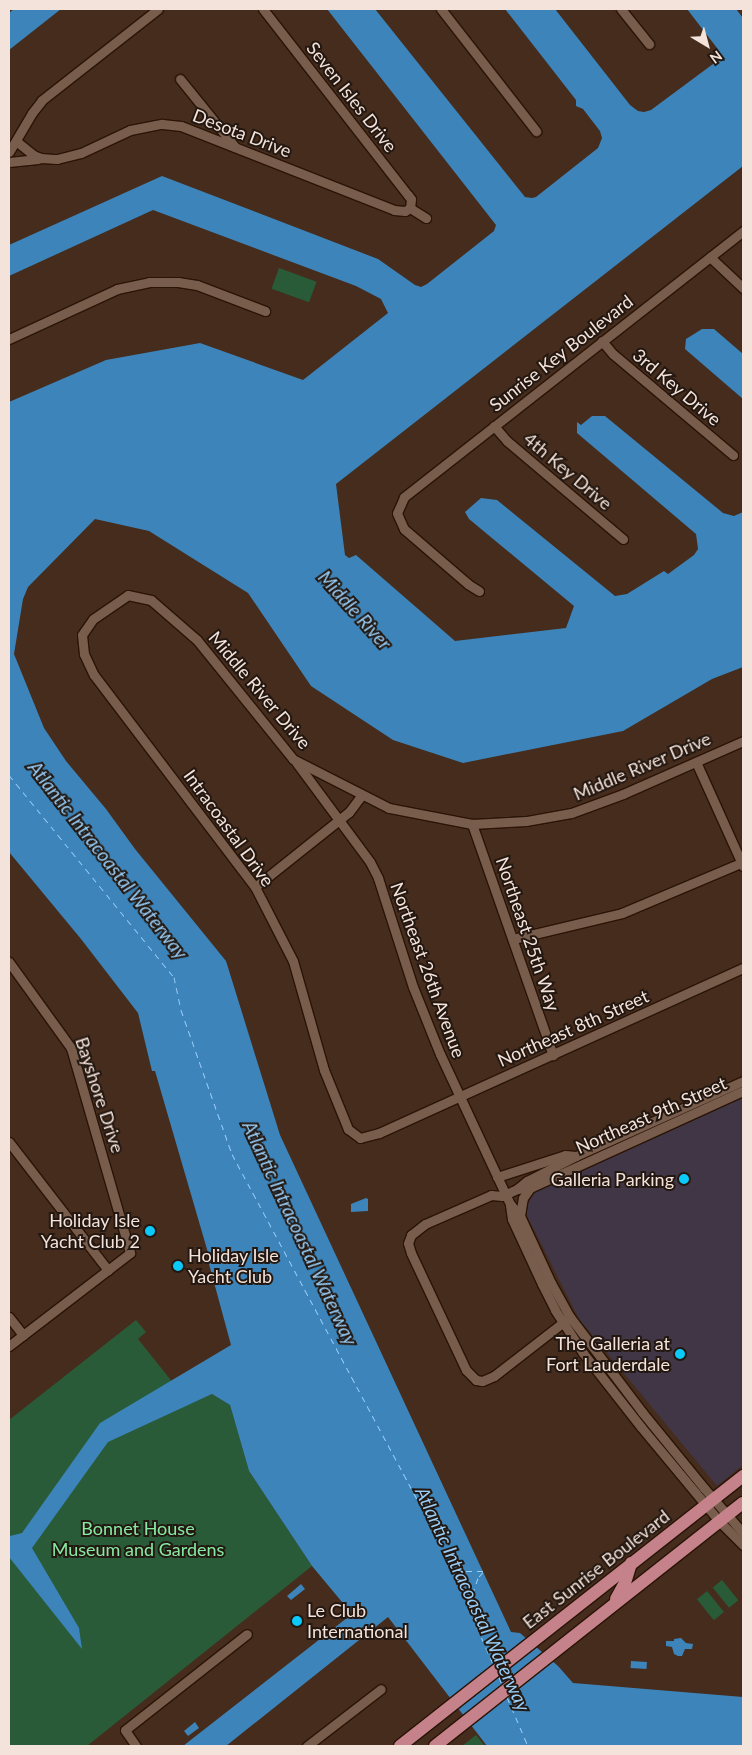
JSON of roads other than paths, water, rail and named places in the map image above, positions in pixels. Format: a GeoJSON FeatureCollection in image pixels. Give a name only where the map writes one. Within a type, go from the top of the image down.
{"type":"FeatureCollection","features":[{"type":"Feature","properties":{"kind":"main road","name":"East Sunrise Boulevard"},"geometry":{"type":"LineString","coordinates":[[400,1746],[743,1476]]}},
{"type":"Feature","properties":{"kind":"main road"},"geometry":{"type":"LineString","coordinates":[[434,1746],[743,1503]]}},
{"type":"Feature","properties":{"kind":"main road"},"geometry":{"type":"LineString","coordinates":[[612,1605],[625,1583],[631,1563]]}},
{"type":"Feature","properties":{"kind":"street"},"geometry":{"type":"LineString","coordinates":[[9,152],[32,113],[47,95],[158,9]]}},
{"type":"Feature","properties":{"kind":"street","name":"Seven Isles Drive"},"geometry":{"type":"LineString","coordinates":[[263,9],[411,199],[410,208]]}},
{"type":"Feature","properties":{"kind":"street"},"geometry":{"type":"LineString","coordinates":[[441,9],[536,131]]}},
{"type":"Feature","properties":{"kind":"street"},"geometry":{"type":"LineString","coordinates":[[621,9],[649,44]]}},
{"type":"Feature","properties":{"kind":"street"},"geometry":{"type":"LineString","coordinates":[[180,80],[236,149]]}},
{"type":"Feature","properties":{"kind":"street","name":"Desota Drive"},"geometry":{"type":"LineString","coordinates":[[9,162],[70,156],[130,130],[162,124],[181,126],[394,210],[405,211],[410,208],[426,218]]}},
{"type":"Feature","properties":{"kind":"street"},"geometry":{"type":"LineString","coordinates":[[16,140],[30,153],[41,158]]}},
{"type":"Feature","properties":{"kind":"street","name":"Sunrise Key Boulevard"},"geometry":{"type":"LineString","coordinates":[[479,591],[468,584],[404,529],[397,513],[401,502],[409,492],[743,231]]}},
{"type":"Feature","properties":{"kind":"street"},"geometry":{"type":"LineString","coordinates":[[710,257],[743,288]]}},
{"type":"Feature","properties":{"kind":"street"},"geometry":{"type":"LineString","coordinates":[[9,339],[117,289],[149,282],[178,282],[197,285],[265,311]]}},
{"type":"Feature","properties":{"kind":"street","name":"3rd Key Drive"},"geometry":{"type":"LineString","coordinates":[[602,341],[613,354],[733,455]]}},
{"type":"Feature","properties":{"kind":"street","name":"4th Key Drive"},"geometry":{"type":"LineString","coordinates":[[494,426],[507,441],[623,539]]}},
{"type":"Feature","properties":{"kind":"street","name":"Middle River Drive"},"geometry":{"type":"LineString","coordinates":[[103,611],[128,595],[151,600],[197,640],[294,759],[361,796],[389,808],[472,824],[526,821],[571,813],[623,794],[743,741]]}},
{"type":"Feature","properties":{"kind":"street","name":"Intracoastal Drive"},"geometry":{"type":"LineString","coordinates":[[103,611],[93,619],[82,635],[84,654],[94,675],[255,887],[294,961],[324,1070],[348,1128],[360,1138]]}},
{"type":"Feature","properties":{"kind":"street","name":"Northeast 26th Avenue"},"geometry":{"type":"LineString","coordinates":[[294,759],[370,862],[378,878],[413,987],[460,1097],[510,1204],[520,1216],[566,1319]]}},
{"type":"Feature","properties":{"kind":"street"},"geometry":{"type":"LineString","coordinates":[[513,939],[622,914],[742,864],[696,762]]}},
{"type":"Feature","properties":{"kind":"street"},"geometry":{"type":"LineString","coordinates":[[255,887],[339,820],[355,806],[361,796]]}},
{"type":"Feature","properties":{"kind":"street","name":"Northeast 25th Way"},"geometry":{"type":"LineString","coordinates":[[472,824],[553,1055]]}},
{"type":"Feature","properties":{"kind":"street","name":"Bayshore Drive"},"geometry":{"type":"LineString","coordinates":[[10,964],[71,1048],[130,1253],[108,1270]]}},
{"type":"Feature","properties":{"kind":"street","name":"Northeast 8th Street"},"geometry":{"type":"LineString","coordinates":[[360,1138],[380,1133],[743,968]]}},
{"type":"Feature","properties":{"kind":"street","name":"Northeast 9th Street"},"geometry":{"type":"LineString","coordinates":[[566,1319],[494,1376],[482,1381],[476,1380],[466,1370],[411,1253],[409,1238],[413,1231],[425,1224],[491,1195],[505,1194],[516,1189],[527,1180],[576,1156],[743,1080]]}},
{"type":"Feature","properties":{"kind":"street","name":"Northeast 9th Street"},"geometry":{"type":"LineString","coordinates":[[516,1189],[530,1188],[743,1091]]}},
{"type":"Feature","properties":{"kind":"street"},"geometry":{"type":"LineString","coordinates":[[9,1142],[108,1270],[9,1346]]}},
{"type":"Feature","properties":{"kind":"street","name":"Northeast 9th Street"},"geometry":{"type":"LineString","coordinates":[[497,1177],[565,1155],[576,1156]]}},
{"type":"Feature","properties":{"kind":"street"},"geometry":{"type":"LineString","coordinates":[[520,1216],[523,1198],[530,1188]]}},
{"type":"Feature","properties":{"kind":"street","name":"Northeast 26th Avenue"},"geometry":{"type":"LineString","coordinates":[[510,1204],[512,1219],[542,1284],[566,1319],[704,1488],[711,1502],[724,1518]]}},
{"type":"Feature","properties":{"kind":"street"},"geometry":{"type":"LineString","coordinates":[[9,1317],[23,1335]]}},
{"type":"Feature","properties":{"kind":"street"},"geometry":{"type":"LineString","coordinates":[[724,1518],[743,1533]]}},
{"type":"Feature","properties":{"kind":"street"},"geometry":{"type":"LineString","coordinates":[[724,1518],[743,1545]]}},
{"type":"Feature","properties":{"kind":"street"},"geometry":{"type":"LineString","coordinates":[[136,1746],[125,1730],[247,1634]]}},
{"type":"Feature","properties":{"kind":"street"},"geometry":{"type":"LineString","coordinates":[[307,1746],[381,1689]]}},
{"type":"Feature","properties":{"kind":"water"},"geometry":{"type":"Polygon","coordinates":[[[14,9],[61,9],[9,50],[9,13],[14,9]]]}},
{"type":"Feature","properties":{"kind":"water"},"geometry":{"type":"Polygon","coordinates":[[[327,9],[375,9],[525,197],[532,198],[536,197],[598,148],[602,138],[600,131],[583,109],[576,106],[576,100],[505,9],[555,9],[630,105],[638,111],[644,112],[651,110],[713,64],[716,59],[717,48],[687,9],[736,9],[743,18],[743,166],[336,484],[345,555],[349,558],[356,555],[455,641],[566,628],[574,606],[469,519],[465,512],[481,498],[497,500],[615,596],[627,594],[664,571],[668,574],[694,555],[698,549],[696,534],[577,433],[577,422],[581,425],[592,416],[605,416],[723,513],[734,516],[743,512],[743,667],[712,679],[623,731],[463,763],[393,740],[311,686],[248,593],[149,531],[95,519],[28,587],[23,599],[14,654],[44,728],[66,761],[226,961],[280,1135],[511,1632],[520,1633],[558,1666],[573,1683],[743,1697],[743,1746],[487,1746],[388,1617],[226,1746],[183,1746],[352,1614],[312,1566],[249,1471],[230,1405],[212,1394],[108,1442],[32,1548],[79,1628],[82,1649],[9,1557],[9,1534],[10,1536],[22,1533],[100,1423],[231,1345],[209,1264],[211,1263],[155,1071],[152,1071],[138,1013],[81,939],[9,852],[9,402],[106,360],[200,343],[303,380],[388,313],[381,299],[356,286],[153,210],[9,276],[9,245],[162,176],[378,259],[415,285],[421,287],[427,284],[494,231],[496,225],[327,9]]]}},
{"type":"Feature","properties":{"kind":"water"},"geometry":{"type":"Polygon","coordinates":[[[702,329],[714,329],[743,354],[743,399],[685,349],[686,339],[702,329]]]}},
{"type":"Feature","properties":{"kind":"water"},"geometry":{"type":"Polygon","coordinates":[[[366,1198],[368,1199],[368,1211],[351,1212],[351,1204],[366,1198]]]}},
{"type":"Feature","properties":{"kind":"water"},"geometry":{"type":"Polygon","coordinates":[[[301,1584],[305,1589],[291,1600],[287,1596],[301,1584]]]}},
{"type":"Feature","properties":{"kind":"water"},"geometry":{"type":"Polygon","coordinates":[[[681,1638],[686,1643],[693,1644],[692,1649],[685,1649],[682,1656],[678,1656],[674,1654],[672,1647],[666,1646],[666,1641],[674,1641],[674,1639],[681,1638]]]}},
{"type":"Feature","properties":{"kind":"water"},"geometry":{"type":"Polygon","coordinates":[[[631,1661],[647,1662],[646,1669],[631,1668],[631,1661]]]}},
{"type":"Feature","properties":{"kind":"water"},"geometry":{"type":"Polygon","coordinates":[[[195,1722],[199,1728],[188,1736],[184,1731],[195,1722]]]}},
{"type":"Feature","properties":{"kind":"place","name":"Galleria Parking"},"geometry":{"type":"Point","coordinates":[684,1179]}},
{"type":"Feature","properties":{"kind":"place","name":"Holiday Isle Yacht Club 2"},"geometry":{"type":"Point","coordinates":[150,1231]}},
{"type":"Feature","properties":{"kind":"place","name":"Holiday Isle Yacht Club"},"geometry":{"type":"Point","coordinates":[178,1266]}},
{"type":"Feature","properties":{"kind":"place","name":"The Galleria at Fort Lauderdale"},"geometry":{"type":"Point","coordinates":[680,1354]}},
{"type":"Feature","properties":{"kind":"place","name":"Le Club International"},"geometry":{"type":"Point","coordinates":[297,1621]}},
{"type":"Feature","properties":{"kind":"water label","name":"Middle River"},"geometry":{"type":"Point","coordinates":[355,610]}},
{"type":"Feature","properties":{"kind":"water label","name":"Atlantic Intracoastal Waterway"},"geometry":{"type":"Point","coordinates":[108,860]}},
{"type":"Feature","properties":{"kind":"water label","name":"Atlantic Intracoastal Waterway"},"geometry":{"type":"Point","coordinates":[300,1233]}},
{"type":"Feature","properties":{"kind":"water label","name":"Atlantic Intracoastal Waterway"},"geometry":{"type":"Point","coordinates":[473,1599]}},
{"type":"Feature","properties":{"kind":"park label","name":"Bonnet House Museum and Gardens"},"geometry":{"type":"Point","coordinates":[138,1539]}}]}
